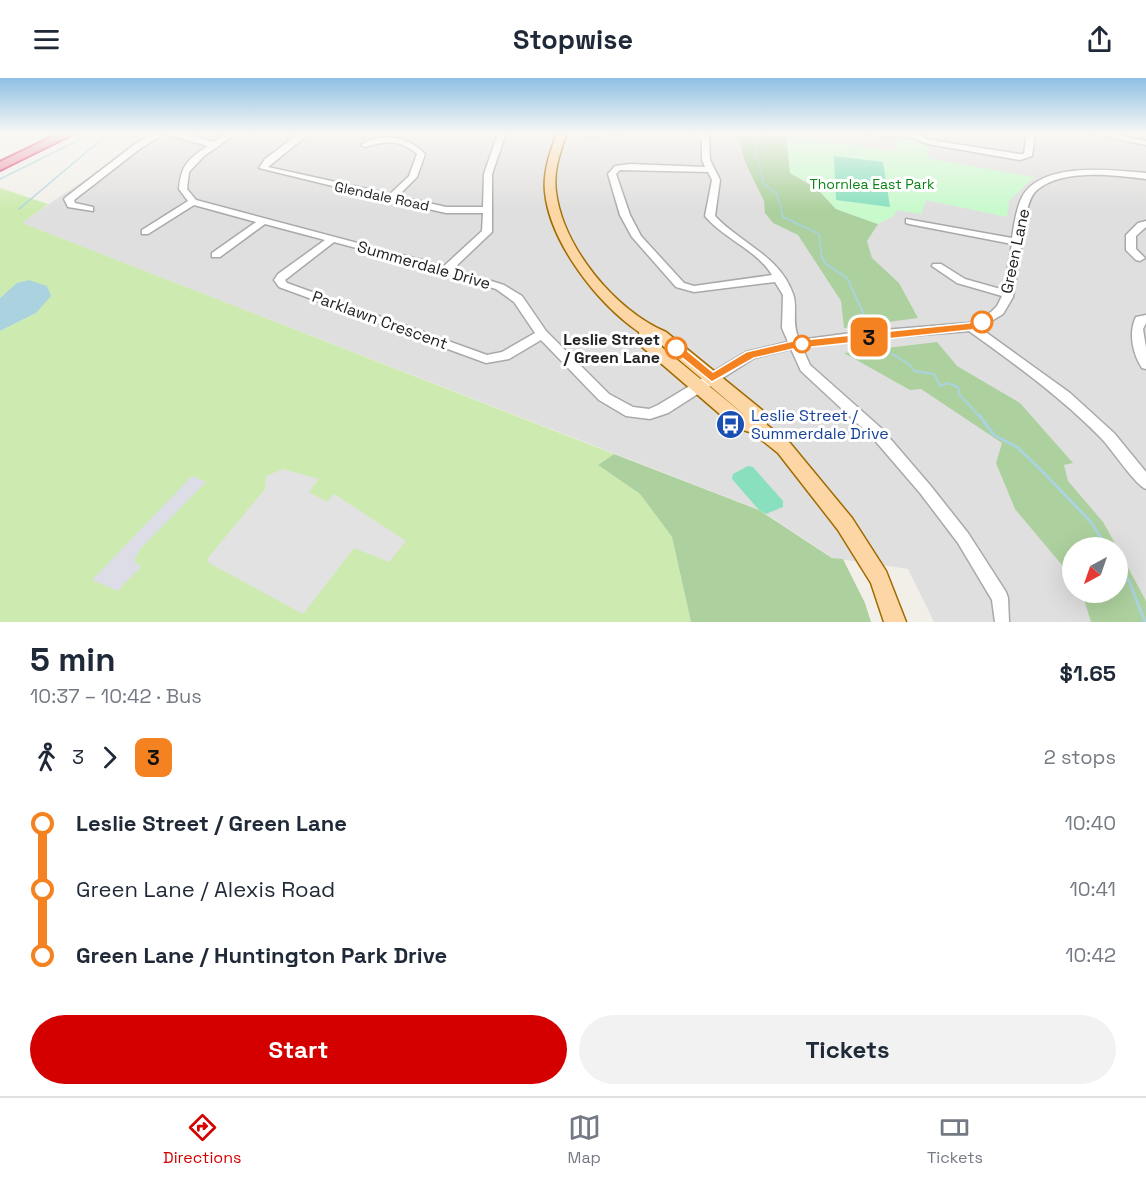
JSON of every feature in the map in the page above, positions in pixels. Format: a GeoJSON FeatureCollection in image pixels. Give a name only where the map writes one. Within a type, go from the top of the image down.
{"type":"FeatureCollection","features":[{"type":"Feature","properties":{"kind":"highway"},"geometry":{"type":"LineString","coordinates":[[0,166],[17,158]]}},
{"type":"Feature","properties":{"kind":"main road"},"geometry":{"type":"LineString","coordinates":[[554,158],[551,168],[551,200],[563,232],[590,275],[614,305],[646,332],[646,342],[705,382],[742,423],[759,428],[784,448],[845,524],[879,578],[895,622]]}},
{"type":"Feature","properties":{"kind":"street"},"geometry":{"type":"LineString","coordinates":[[90,209],[71,205],[69,198],[122,158]]}},
{"type":"Feature","properties":{"kind":"street"},"geometry":{"type":"LineString","coordinates":[[145,232],[193,202],[185,194],[183,175],[195,158]]}},
{"type":"Feature","properties":{"kind":"street","name":"Glendale Road"},"geometry":{"type":"LineString","coordinates":[[272,158],[263,168],[390,199],[455,211],[486,210]]}},
{"type":"Feature","properties":{"kind":"street"},"geometry":{"type":"LineString","coordinates":[[390,199],[413,177],[419,158]]}},
{"type":"Feature","properties":{"kind":"street"},"geometry":{"type":"LineString","coordinates":[[446,270],[486,235],[488,174],[493,158]]}},
{"type":"Feature","properties":{"kind":"street"},"geometry":{"type":"LineString","coordinates":[[707,158],[716,180],[710,209],[713,221],[756,252],[774,270],[788,295],[786,321],[793,345],[805,368],[876,432],[963,538],[1000,598],[1002,619]]}},
{"type":"Feature","properties":{"kind":"street"},"geometry":{"type":"LineString","coordinates":[[711,170],[630,167],[618,168],[612,174],[625,215],[637,237],[680,285],[694,289],[777,278]]}},
{"type":"Feature","properties":{"kind":"street","name":"Green Lane"},"geometry":{"type":"LineString","coordinates":[[705,382],[750,355],[793,345],[971,327],[988,320],[1003,307],[1018,242],[1023,204],[1032,189],[1055,178],[1087,172],[1146,176]]}},
{"type":"Feature","properties":{"kind":"street","name":"Summerdale Drive"},"geometry":{"type":"LineString","coordinates":[[193,202],[446,270],[509,292],[518,299],[542,334],[604,397],[622,409],[650,414],[663,409],[705,382]]}},
{"type":"Feature","properties":{"kind":"street"},"geometry":{"type":"LineString","coordinates":[[909,220],[1018,242]]}},
{"type":"Feature","properties":{"kind":"street"},"geometry":{"type":"LineString","coordinates":[[216,255],[263,221]]}},
{"type":"Feature","properties":{"kind":"street"},"geometry":{"type":"LineString","coordinates":[[1140,258],[1131,250],[1131,235],[1141,225],[1146,224]]}},
{"type":"Feature","properties":{"kind":"street","name":"Parklawn Crescent"},"geometry":{"type":"LineString","coordinates":[[332,240],[282,276],[279,280],[283,285],[486,359],[505,356],[542,334]]}},
{"type":"Feature","properties":{"kind":"street"},"geometry":{"type":"LineString","coordinates":[[938,266],[962,281],[1007,294]]}},
{"type":"Feature","properties":{"kind":"street"},"geometry":{"type":"LineString","coordinates":[[1146,319],[1140,320],[1137,329],[1142,342],[1141,357],[1146,365]]}},
{"type":"Feature","properties":{"kind":"street"},"geometry":{"type":"LineString","coordinates":[[971,327],[1059,389],[1103,433],[1146,483]]}},
{"type":"Feature","properties":{"kind":"shaded area"},"geometry":{"type":"Polygon","coordinates":[[[116,158],[1146,158],[1146,622],[934,622],[908,569],[833,558],[760,510],[21,223],[116,158]]]}},
{"type":"Feature","properties":{"kind":"shaded area"},"geometry":{"type":"Polygon","coordinates":[[[283,469],[319,479],[309,492],[327,502],[334,494],[406,541],[389,562],[354,548],[303,614],[209,563],[207,559],[265,489],[266,476],[283,469]]]}},
{"type":"Feature","properties":{"kind":"shaded area"},"geometry":{"type":"Polygon","coordinates":[[[192,476],[206,482],[140,549],[134,561],[141,567],[118,591],[92,580],[192,476]]]}},
{"type":"Feature","properties":{"kind":"green space"},"geometry":{"type":"Polygon","coordinates":[[[744,158],[789,158],[790,173],[817,189],[836,209],[878,224],[867,241],[872,258],[899,283],[918,318],[844,328],[841,301],[798,235],[773,223],[765,213],[764,201],[744,158]]]}},
{"type":"Feature","properties":{"kind":"green space","name":"Thornlea East Park"},"geometry":{"type":"Polygon","coordinates":[[[788,158],[930,158],[1034,177],[1009,201],[1007,217],[926,200],[921,214],[897,210],[894,216],[878,224],[836,209],[817,188],[790,173],[788,158]]]}},
{"type":"Feature","properties":{"kind":"green space"},"geometry":{"type":"Polygon","coordinates":[[[834,158],[883,162],[890,207],[836,200],[834,158]]]}},
{"type":"Feature","properties":{"kind":"green space"},"geometry":{"type":"Polygon","coordinates":[[[0,188],[48,204],[22,223],[614,454],[598,465],[640,494],[672,537],[691,622],[0,622],[0,331],[36,313],[4,294],[0,298],[0,188]]]}},
{"type":"Feature","properties":{"kind":"green space"},"geometry":{"type":"Polygon","coordinates":[[[937,342],[957,366],[1020,403],[1073,463],[1064,465],[1068,481],[1103,522],[1111,537],[1062,537],[1062,565],[1015,509],[996,463],[1002,443],[921,389],[910,390],[844,353],[937,342]]]}},
{"type":"Feature","properties":{"kind":"green space"},"geometry":{"type":"Polygon","coordinates":[[[614,454],[759,510],[832,558],[843,559],[865,603],[871,622],[691,622],[672,537],[640,494],[598,465],[614,454]]]}},
{"type":"Feature","properties":{"kind":"green space"},"geometry":{"type":"Polygon","coordinates":[[[748,466],[753,467],[783,501],[783,507],[766,514],[759,510],[732,479],[733,474],[748,466]]]}},
{"type":"Feature","properties":{"kind":"green space"},"geometry":{"type":"Polygon","coordinates":[[[1128,568],[1146,601],[1146,622],[1091,622],[1085,603],[1128,603],[1128,568]]]}},
{"type":"Feature","properties":{"kind":"water"},"geometry":{"type":"Polygon","coordinates":[[[29,280],[47,286],[51,296],[36,313],[0,331],[0,298],[17,283],[29,280]]]}},
{"type":"Feature","properties":{"kind":"waterway"},"geometry":{"type":"LineString","coordinates":[[0,179],[42,158]]}},
{"type":"Feature","properties":{"kind":"waterway"},"geometry":{"type":"LineString","coordinates":[[19,209],[79,158]]}},
{"type":"Feature","properties":{"kind":"waterway"},"geometry":{"type":"LineString","coordinates":[[757,158],[764,184],[777,194],[783,217],[819,234],[822,257]]}},
{"type":"Feature","properties":{"kind":"waterway"},"geometry":{"type":"LineString","coordinates":[[821,256],[825,263],[847,278],[866,319],[876,320],[871,324]]}},
{"type":"Feature","properties":{"kind":"waterway"},"geometry":{"type":"LineString","coordinates":[[892,354],[909,364],[914,371],[934,374],[940,386],[947,383],[958,387],[959,394],[980,417]]}},
{"type":"Feature","properties":{"kind":"waterway"},"geometry":{"type":"LineString","coordinates":[[979,415],[994,435],[1017,447],[1041,470],[1091,522],[1100,537]]}},
{"type":"Feature","properties":{"kind":"waterway"},"geometry":{"type":"LineString","coordinates":[[1128,580],[1145,622]]}},
{"type":"Feature","properties":{"kind":"bus line","name":"3"},"geometry":{"type":"LineString","coordinates":[[676,348],[712,378],[750,355],[762,351],[793,345],[971,327],[982,322]]}},
{"type":"Feature","properties":{"kind":"place","name":"Leslie Street / Green Lane"},"geometry":{"type":"Point","coordinates":[676,348]}},
{"type":"Feature","properties":{"kind":"place","name":"Leslie Street / Summerdale Drive"},"geometry":{"type":"Point","coordinates":[730,424]}}]}
